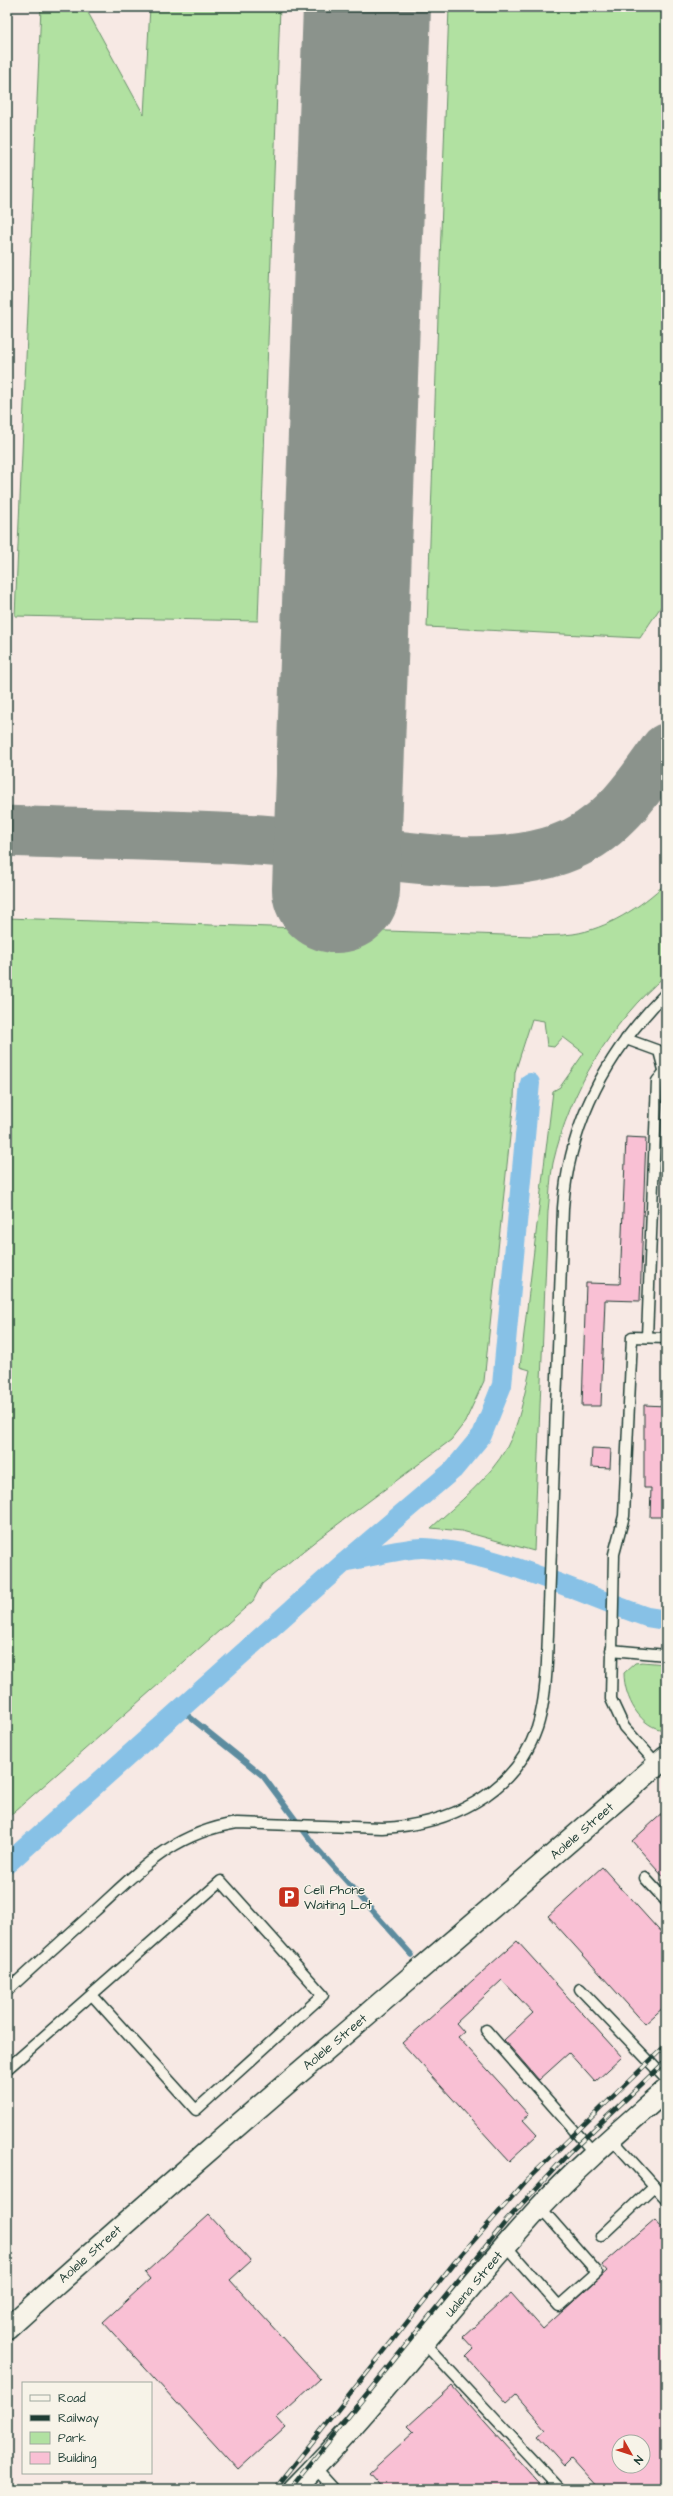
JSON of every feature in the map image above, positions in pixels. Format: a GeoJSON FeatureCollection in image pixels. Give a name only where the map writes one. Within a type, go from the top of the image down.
{"type":"FeatureCollection","features":[{"type":"Feature","properties":{"kind":"street","name":"Aolele Street"},"geometry":{"type":"LineString","coordinates":[[7,2329],[284,2084],[517,1888],[662,1761]]}},
{"type":"Feature","properties":{"kind":"street","name":"Ualena Street"},"geometry":{"type":"LineString","coordinates":[[294,2489],[315,2468],[540,2207],[595,2154],[666,2090]]}},
{"type":"Feature","properties":{"kind":"lane"},"geometry":{"type":"LineString","coordinates":[[7,1991],[148,1863],[170,1846],[201,1831],[218,1826],[258,1823],[313,1824],[382,1828],[421,1824],[456,1813],[490,1792],[516,1763],[536,1729],[546,1688],[550,1610],[564,1186],[568,1162],[581,1118],[602,1077],[626,1039],[666,993]]}},
{"type":"Feature","properties":{"kind":"lane"},"geometry":{"type":"LineString","coordinates":[[626,1039],[659,1051],[665,1070],[657,1081],[647,1337]]}},
{"type":"Feature","properties":{"kind":"lane"},"geometry":{"type":"LineString","coordinates":[[662,1761],[624,1727],[616,1713],[611,1699],[611,1622],[614,1554],[624,1516],[632,1337],[666,1338]]}},
{"type":"Feature","properties":{"kind":"lane"},"geometry":{"type":"LineString","coordinates":[[611,1650],[666,1655]]}},
{"type":"Feature","properties":{"kind":"lane"},"geometry":{"type":"LineString","coordinates":[[645,1878],[666,1901]]}},
{"type":"Feature","properties":{"kind":"lane"},"geometry":{"type":"LineString","coordinates":[[7,2069],[92,1994],[221,1881],[323,1995],[196,2110],[92,1994]]}},
{"type":"Feature","properties":{"kind":"lane"},"geometry":{"type":"LineString","coordinates":[[580,1988],[666,2079]]}},
{"type":"Feature","properties":{"kind":"lane"},"geometry":{"type":"LineString","coordinates":[[486,2030],[595,2154]]}},
{"type":"Feature","properties":{"kind":"lane"},"geometry":{"type":"LineString","coordinates":[[612,2139],[666,2199]]}},
{"type":"Feature","properties":{"kind":"lane"},"geometry":{"type":"LineString","coordinates":[[601,2236],[654,2186]]}},
{"type":"Feature","properties":{"kind":"lane"},"geometry":{"type":"LineString","coordinates":[[506,2246],[559,2306],[598,2272],[540,2207]]}},
{"type":"Feature","properties":{"kind":"lane"},"geometry":{"type":"LineString","coordinates":[[424,2343],[560,2489]]}},
{"type":"Feature","properties":{"kind":"lane"},"geometry":{"type":"LineString","coordinates":[[315,2468],[334,2489]]}},
{"type":"Feature","properties":{"kind":"green space"},"geometry":{"type":"Polygon","coordinates":[[[41,7],[85,7],[144,115],[150,7],[280,7],[258,621],[15,616],[41,7]]]}},
{"type":"Feature","properties":{"kind":"green space"},"geometry":{"type":"Polygon","coordinates":[[[449,7],[666,7],[666,599],[640,638],[427,627],[449,7]]]}},
{"type":"Feature","properties":{"kind":"green space"},"geometry":{"type":"Polygon","coordinates":[[[666,883],[666,975],[627,1014],[610,1036],[595,1060],[581,1084],[570,1110],[560,1136],[553,1163],[548,1211],[534,1551],[462,1531],[431,1528],[482,1480],[500,1459],[507,1447],[518,1419],[530,1370],[520,1367],[553,1091],[560,1087],[584,1053],[563,1037],[554,1047],[547,1046],[544,1021],[532,1019],[515,1072],[514,1099],[484,1381],[465,1422],[451,1440],[318,1539],[262,1584],[253,1601],[7,1818],[7,918],[533,936],[563,935],[586,931],[623,916],[646,900],[666,883]]]}},
{"type":"Feature","properties":{"kind":"green space"},"geometry":{"type":"Polygon","coordinates":[[[642,1662],[666,1664],[666,1730],[648,1724],[641,1718],[630,1701],[624,1673],[635,1663],[642,1662]]]}},
{"type":"Feature","properties":{"kind":"building"},"geometry":{"type":"Polygon","coordinates":[[[626,1137],[646,1138],[640,1301],[605,1300],[601,1406],[582,1406],[586,1283],[620,1284],[626,1137]]]}},
{"type":"Feature","properties":{"kind":"building"},"geometry":{"type":"Polygon","coordinates":[[[644,1405],[666,1406],[666,1517],[650,1517],[651,1488],[644,1488],[644,1405]]]}},
{"type":"Feature","properties":{"kind":"building"},"geometry":{"type":"Polygon","coordinates":[[[592,1448],[611,1449],[610,1468],[591,1467],[592,1448]]]}},
{"type":"Feature","properties":{"kind":"building"},"geometry":{"type":"Polygon","coordinates":[[[666,1810],[666,1879],[632,1841],[666,1810]]]}},
{"type":"Feature","properties":{"kind":"building"},"geometry":{"type":"Polygon","coordinates":[[[602,1867],[666,1938],[666,2005],[645,2024],[548,1916],[602,1867]]]}},
{"type":"Feature","properties":{"kind":"building"},"geometry":{"type":"Polygon","coordinates":[[[517,1941],[622,2057],[595,2082],[569,2053],[539,2080],[504,2040],[533,2013],[502,1980],[456,2023],[464,2032],[458,2037],[529,2115],[523,2120],[537,2135],[509,2161],[402,2043],[517,1941]]]}},
{"type":"Feature","properties":{"kind":"building"},"geometry":{"type":"Polygon","coordinates":[[[209,2215],[251,2261],[230,2280],[320,2379],[277,2418],[285,2427],[238,2470],[103,2322],[150,2279],[145,2273],[209,2215]]]}},
{"type":"Feature","properties":{"kind":"building"},"geometry":{"type":"Polygon","coordinates":[[[655,2219],[666,2232],[666,2489],[599,2489],[571,2458],[564,2465],[538,2436],[546,2429],[516,2395],[507,2403],[466,2357],[474,2349],[463,2337],[511,2293],[543,2329],[607,2271],[602,2265],[655,2219]]]}},
{"type":"Feature","properties":{"kind":"building"},"geometry":{"type":"Polygon","coordinates":[[[452,2386],[544,2489],[383,2489],[369,2473],[414,2432],[408,2426],[452,2386]]]}},
{"type":"Feature","properties":{"kind":"waterway"},"geometry":{"type":"LineString","coordinates":[[7,1864],[346,1561],[453,1470],[482,1435],[502,1385],[530,1083]]}},
{"type":"Feature","properties":{"kind":"waterway"},"geometry":{"type":"LineString","coordinates":[[347,1561],[417,1548],[453,1551],[538,1575],[647,1617],[666,1620]]}},
{"type":"Feature","properties":{"kind":"waterway"},"geometry":{"type":"LineString","coordinates":[[181,1710],[263,1776],[315,1846],[412,1955]]}},
{"type":"Feature","properties":{"kind":"taxiway"},"geometry":{"type":"LineString","coordinates":[[7,831],[173,836],[272,841],[379,854],[455,861],[492,861],[527,858],[560,849],[578,842],[594,832],[621,808],[644,780],[666,749]]}},
{"type":"Feature","properties":{"kind":"runway"},"geometry":{"type":"LineString","coordinates":[[336,889],[367,7]]}},
{"type":"Feature","properties":{"kind":"railway"},"geometry":{"type":"LineString","coordinates":[[275,2489],[454,2263],[527,2180],[666,2045]]}},
{"type":"Feature","properties":{"kind":"railway"},"geometry":{"type":"LineString","coordinates":[[290,2489],[507,2220],[569,2153],[666,2061]]}},
{"type":"Feature","properties":{"kind":"place","name":"Cell Phone Waiting Lot"},"geometry":{"type":"Point","coordinates":[289,1897]}}]}
